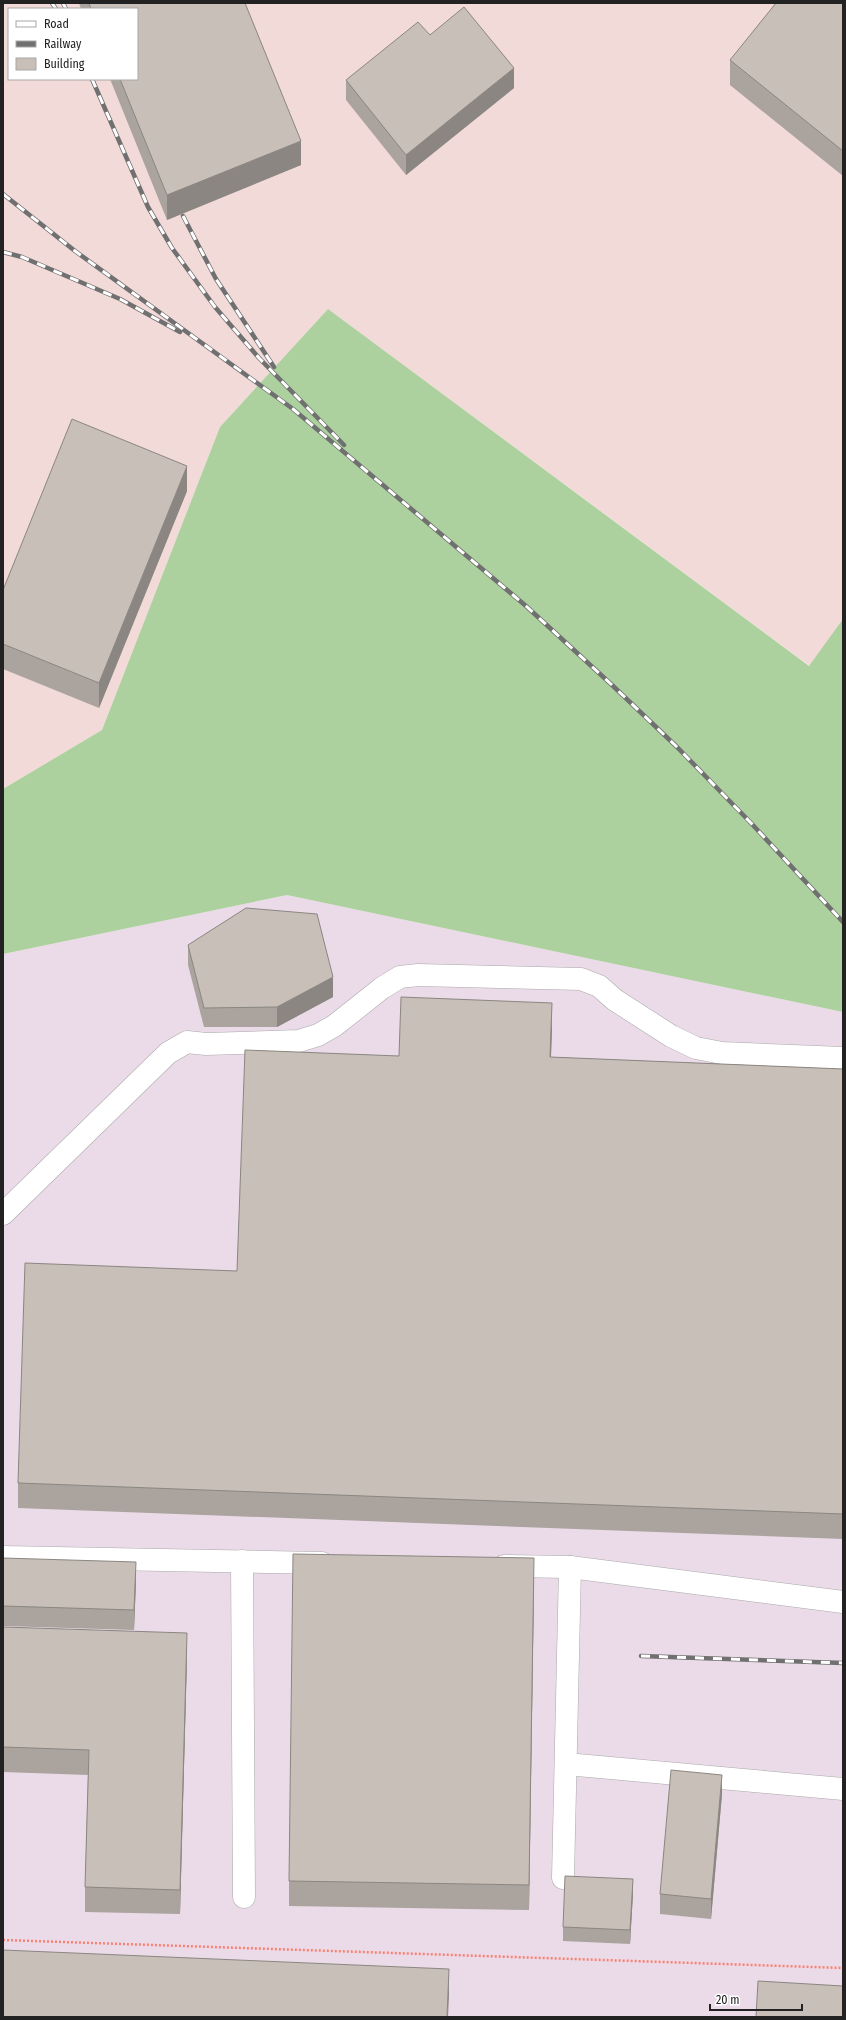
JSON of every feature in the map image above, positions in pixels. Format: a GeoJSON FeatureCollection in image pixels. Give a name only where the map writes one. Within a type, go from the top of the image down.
{"type":"FeatureCollection","features":[{"type":"Feature","properties":{"kind":"lane"},"geometry":{"type":"LineString","coordinates":[[3,1214],[168,1053],[186,1042],[206,1044],[299,1042],[318,1035],[334,1026],[382,988],[400,977],[418,974],[581,979],[599,986],[615,1000],[671,1036],[696,1048],[722,1053],[843,1058]]}},
{"type":"Feature","properties":{"kind":"lane"},"geometry":{"type":"LineString","coordinates":[[3,1557],[344,1563]]}},
{"type":"Feature","properties":{"kind":"lane"},"geometry":{"type":"LineString","coordinates":[[242,1561],[244,1896]]}},
{"type":"Feature","properties":{"kind":"lane"},"geometry":{"type":"LineString","coordinates":[[484,1565],[570,1567],[843,1602]]}},
{"type":"Feature","properties":{"kind":"lane"},"geometry":{"type":"LineString","coordinates":[[563,1878],[570,1567]]}},
{"type":"Feature","properties":{"kind":"lane"},"geometry":{"type":"LineString","coordinates":[[566,1764],[843,1789]]}},
{"type":"Feature","properties":{"kind":"path"},"geometry":{"type":"LineString","coordinates":[[3,1940],[843,1968]]}},
{"type":"Feature","properties":{"kind":"shaded area"},"geometry":{"type":"Polygon","coordinates":[[[3,3],[843,3],[843,619],[810,666],[328,309],[220,427],[102,730],[3,789],[3,3]]]}},
{"type":"Feature","properties":{"kind":"shaded area"},"geometry":{"type":"Polygon","coordinates":[[[287,895],[843,1012],[843,2017],[3,2017],[3,954],[287,895]]]}},
{"type":"Feature","properties":{"kind":"green space"},"geometry":{"type":"Polygon","coordinates":[[[328,309],[809,666],[843,619],[843,1012],[287,895],[3,954],[3,789],[102,730],[220,427],[328,309]]]}},
{"type":"Feature","properties":{"kind":"building"},"geometry":{"type":"Polygon","coordinates":[[[89,3],[245,3],[301,141],[167,195],[120,80],[138,80],[138,8],[91,8],[89,3]]]}},
{"type":"Feature","properties":{"kind":"building"},"geometry":{"type":"Polygon","coordinates":[[[776,3],[843,3],[843,151],[730,60],[776,3]]]}},
{"type":"Feature","properties":{"kind":"building"},"geometry":{"type":"Polygon","coordinates":[[[464,7],[514,68],[406,155],[346,80],[418,22],[430,35],[464,7]]]}},
{"type":"Feature","properties":{"kind":"building"},"geometry":{"type":"Polygon","coordinates":[[[72,419],[187,466],[99,683],[3,644],[3,590],[72,419]]]}},
{"type":"Feature","properties":{"kind":"building"},"geometry":{"type":"Polygon","coordinates":[[[246,908],[317,914],[333,977],[277,1007],[204,1008],[188,945],[246,908]]]}},
{"type":"Feature","properties":{"kind":"building"},"geometry":{"type":"Polygon","coordinates":[[[401,997],[552,1003],[550,1057],[843,1069],[843,1514],[18,1483],[25,1263],[237,1271],[245,1050],[399,1056],[401,997]]]}},
{"type":"Feature","properties":{"kind":"building"},"geometry":{"type":"Polygon","coordinates":[[[293,1554],[534,1558],[529,1885],[289,1881],[293,1554]]]}},
{"type":"Feature","properties":{"kind":"building"},"geometry":{"type":"Polygon","coordinates":[[[3,1558],[136,1562],[134,1610],[3,1606],[3,1558]]]}},
{"type":"Feature","properties":{"kind":"building"},"geometry":{"type":"Polygon","coordinates":[[[3,1627],[187,1633],[180,1890],[85,1887],[89,1750],[3,1747],[3,1627]]]}},
{"type":"Feature","properties":{"kind":"building"},"geometry":{"type":"Polygon","coordinates":[[[671,1770],[722,1775],[711,1899],[660,1894],[671,1770]]]}},
{"type":"Feature","properties":{"kind":"building"},"geometry":{"type":"Polygon","coordinates":[[[565,1876],[633,1879],[630,1930],[563,1927],[565,1876]]]}},
{"type":"Feature","properties":{"kind":"building"},"geometry":{"type":"Polygon","coordinates":[[[3,1950],[449,1969],[447,2017],[3,2017],[3,1950]]]}},
{"type":"Feature","properties":{"kind":"building"},"geometry":{"type":"Polygon","coordinates":[[[758,1981],[843,1986],[843,2017],[756,2017],[758,1981]]]}},
{"type":"Feature","properties":{"kind":"railway"},"geometry":{"type":"LineString","coordinates":[[52,3],[55,8]]}},
{"type":"Feature","properties":{"kind":"railway"},"geometry":{"type":"LineString","coordinates":[[63,3],[66,8]]}},
{"type":"Feature","properties":{"kind":"railway"},"geometry":{"type":"LineString","coordinates":[[92,80],[148,207],[172,248],[215,307],[259,358],[344,445]]}},
{"type":"Feature","properties":{"kind":"railway"},"geometry":{"type":"LineString","coordinates":[[3,194],[75,251],[293,409],[526,606],[677,747],[751,823],[843,922]]}},
{"type":"Feature","properties":{"kind":"railway"},"geometry":{"type":"LineString","coordinates":[[183,216],[216,279],[274,367]]}},
{"type":"Feature","properties":{"kind":"railway"},"geometry":{"type":"LineString","coordinates":[[3,252],[22,257],[120,299],[180,332]]}},
{"type":"Feature","properties":{"kind":"railway"},"geometry":{"type":"LineString","coordinates":[[641,1656],[843,1663]]}}]}
